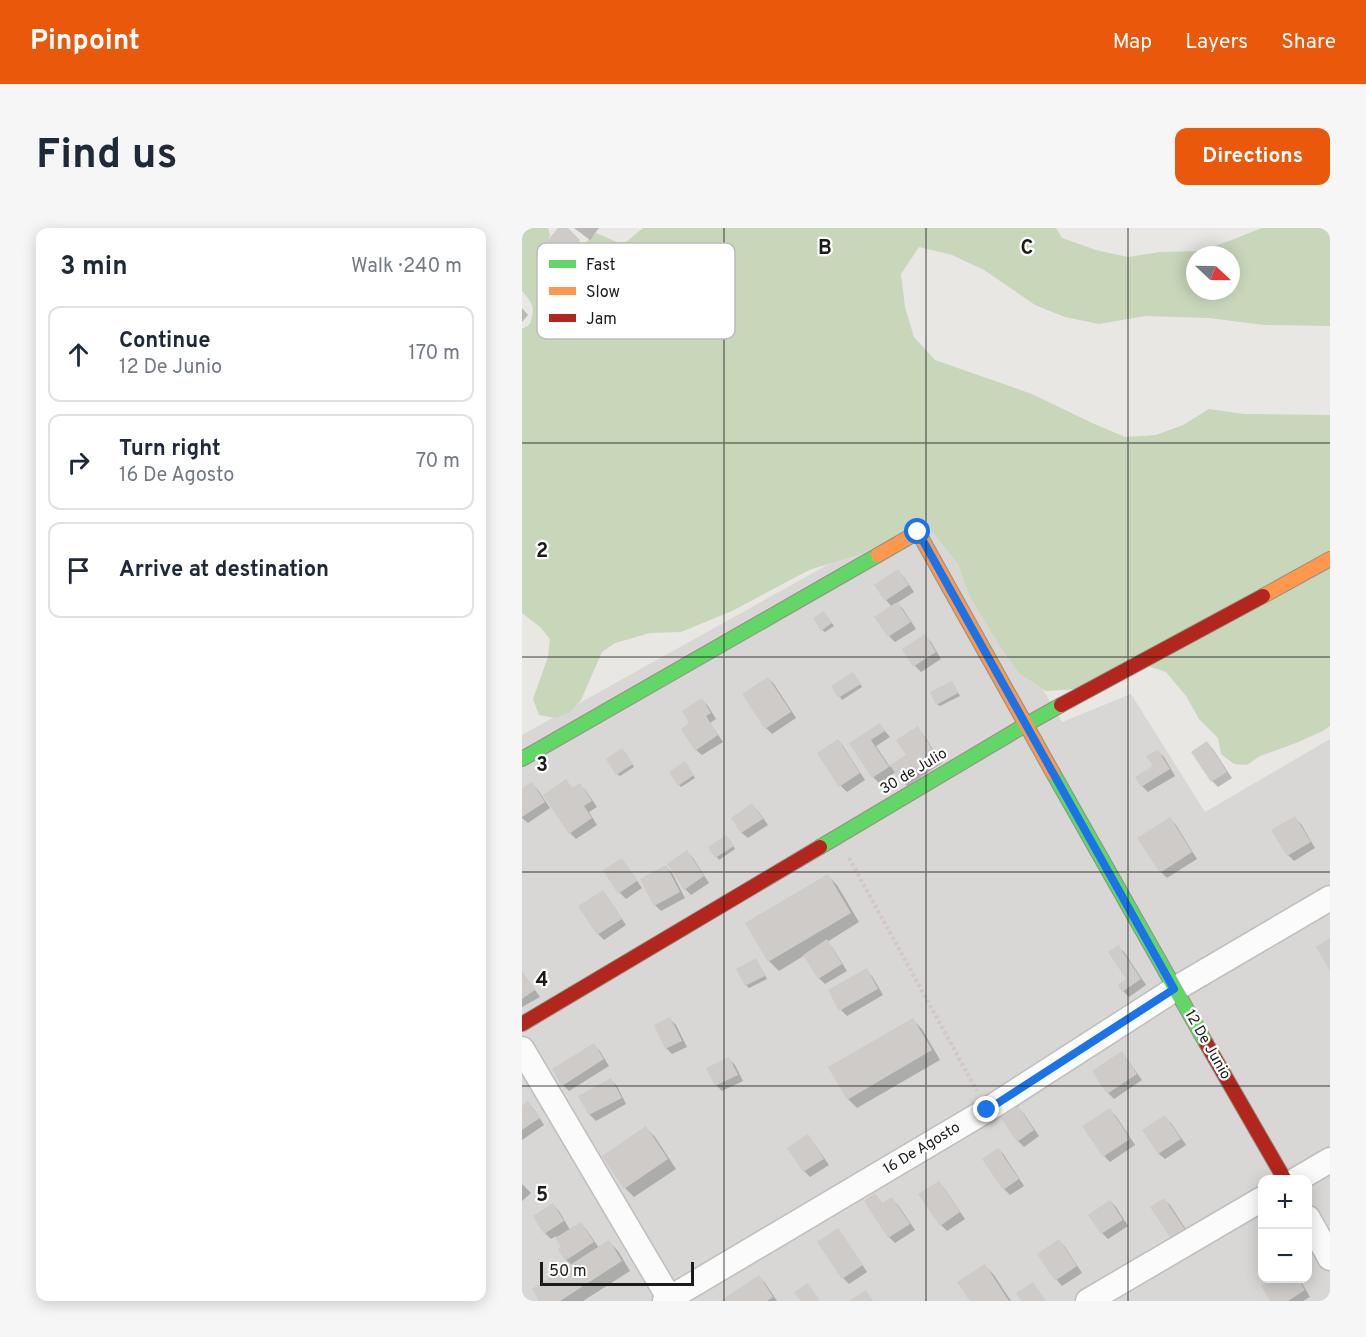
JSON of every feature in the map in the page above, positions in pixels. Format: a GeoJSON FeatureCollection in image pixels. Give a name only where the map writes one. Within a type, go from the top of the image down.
{"type":"FeatureCollection","features":[{"type":"Feature","properties":{"kind":"street","name":"12 De Junio"},"geometry":{"type":"LineString","coordinates":[[522,759],[918,532],[1174,989],[1283,1175]]}},
{"type":"Feature","properties":{"kind":"street","name":"30 de Julio"},"geometry":{"type":"LineString","coordinates":[[522,1024],[1027,724],[1330,559]]}},
{"type":"Feature","properties":{"kind":"street","name":"16 De Agosto"},"geometry":{"type":"LineString","coordinates":[[668,1300],[987,1110],[1174,989],[1330,898]]}},
{"type":"Feature","properties":{"kind":"street"},"geometry":{"type":"LineString","coordinates":[[522,1049],[668,1300]]}},
{"type":"Feature","properties":{"kind":"street"},"geometry":{"type":"LineString","coordinates":[[1303,1175],[1330,1160]]}},
{"type":"Feature","properties":{"kind":"street"},"geometry":{"type":"LineString","coordinates":[[1088,1301],[1258,1202]]}},
{"type":"Feature","properties":{"kind":"street"},"geometry":{"type":"LineString","coordinates":[[1312,1225],[1330,1258]]}},
{"type":"Feature","properties":{"kind":"path"},"geometry":{"type":"LineString","coordinates":[[837,837],[987,1110]]}},
{"type":"Feature","properties":{"kind":"shaded area"},"geometry":{"type":"Polygon","coordinates":[[[935,505],[1062,722],[1131,694],[1205,812],[1330,739],[1330,1301],[522,1301],[522,735],[935,505]]]}},
{"type":"Feature","properties":{"kind":"green space"},"geometry":{"type":"Polygon","coordinates":[[[522,228],[548,228],[550,235],[547,243],[537,243],[537,339],[735,339],[735,243],[585,243],[596,233],[617,242],[626,242],[643,228],[1056,228],[1062,238],[1096,250],[1128,257],[1160,252],[1186,251],[1186,300],[1240,300],[1240,246],[1214,246],[1262,228],[1330,228],[1330,326],[1264,325],[1209,318],[1145,316],[1099,324],[1065,317],[1035,305],[984,270],[952,255],[919,247],[901,274],[905,307],[914,337],[935,360],[1032,394],[1125,437],[1156,435],[1183,425],[1209,409],[1244,414],[1330,415],[1330,726],[1296,743],[1260,756],[1247,765],[1234,764],[1221,754],[1218,738],[1199,719],[1186,696],[1166,672],[1136,662],[1077,689],[1046,691],[1019,673],[1001,648],[969,595],[958,564],[926,523],[860,554],[809,570],[732,611],[681,632],[650,633],[615,643],[602,652],[581,700],[570,712],[555,718],[539,715],[533,699],[548,657],[550,639],[540,627],[522,613],[522,328],[530,324],[533,310],[522,291],[522,228]]]}},
{"type":"Feature","properties":{"kind":"building"},"geometry":{"type":"Polygon","coordinates":[[[558,228],[568,228],[580,240],[577,243],[549,243],[547,241],[558,228]]]}},
{"type":"Feature","properties":{"kind":"building"},"geometry":{"type":"Polygon","coordinates":[[[898,569],[909,585],[885,601],[874,585],[898,569]]]}},
{"type":"Feature","properties":{"kind":"building"},"geometry":{"type":"Polygon","coordinates":[[[897,602],[911,622],[888,637],[874,617],[897,602]]]}},
{"type":"Feature","properties":{"kind":"building"},"geometry":{"type":"Polygon","coordinates":[[[824,611],[832,623],[821,631],[813,618],[824,611]]]}},
{"type":"Feature","properties":{"kind":"building"},"geometry":{"type":"Polygon","coordinates":[[[925,634],[936,652],[913,667],[902,649],[925,634]]]}},
{"type":"Feature","properties":{"kind":"building"},"geometry":{"type":"Polygon","coordinates":[[[853,672],[861,684],[838,698],[831,686],[853,672]]]}},
{"type":"Feature","properties":{"kind":"building"},"geometry":{"type":"Polygon","coordinates":[[[768,677],[791,712],[765,729],[742,694],[768,677]]]}},
{"type":"Feature","properties":{"kind":"building"},"geometry":{"type":"Polygon","coordinates":[[[952,681],[958,693],[936,705],[930,692],[952,681]]]}},
{"type":"Feature","properties":{"kind":"building"},"geometry":{"type":"Polygon","coordinates":[[[702,698],[711,713],[706,716],[718,735],[695,751],[681,729],[689,723],[682,711],[702,698]]]}},
{"type":"Feature","properties":{"kind":"building"},"geometry":{"type":"Polygon","coordinates":[[[880,723],[885,731],[871,740],[889,767],[872,778],[849,743],[880,723]]]}},
{"type":"Feature","properties":{"kind":"building"},"geometry":{"type":"Polygon","coordinates":[[[918,726],[937,757],[900,781],[890,765],[906,755],[896,740],[918,726]]]}},
{"type":"Feature","properties":{"kind":"building"},"geometry":{"type":"Polygon","coordinates":[[[838,739],[860,773],[839,787],[817,753],[838,739]]]}},
{"type":"Feature","properties":{"kind":"building"},"geometry":{"type":"Polygon","coordinates":[[[1207,741],[1227,772],[1211,782],[1191,752],[1207,741]]]}},
{"type":"Feature","properties":{"kind":"building"},"geometry":{"type":"Polygon","coordinates":[[[622,748],[633,764],[616,775],[606,759],[622,748]]]}},
{"type":"Feature","properties":{"kind":"building"},"geometry":{"type":"Polygon","coordinates":[[[1158,750],[1170,769],[1141,787],[1135,777],[1153,766],[1146,756],[1158,750]]]}},
{"type":"Feature","properties":{"kind":"building"},"geometry":{"type":"Polygon","coordinates":[[[685,761],[694,775],[678,786],[669,772],[685,761]]]}},
{"type":"Feature","properties":{"kind":"building"},"geometry":{"type":"Polygon","coordinates":[[[566,779],[572,788],[580,783],[592,801],[584,806],[592,818],[569,834],[543,795],[566,779]]]}},
{"type":"Feature","properties":{"kind":"building"},"geometry":{"type":"Polygon","coordinates":[[[532,782],[545,802],[522,817],[522,788],[532,782]]]}},
{"type":"Feature","properties":{"kind":"building"},"geometry":{"type":"Polygon","coordinates":[[[752,803],[763,819],[741,833],[731,818],[752,803]]]}},
{"type":"Feature","properties":{"kind":"building"},"geometry":{"type":"Polygon","coordinates":[[[1295,816],[1311,842],[1287,856],[1271,830],[1295,816]]]}},
{"type":"Feature","properties":{"kind":"building"},"geometry":{"type":"Polygon","coordinates":[[[1170,817],[1192,852],[1160,873],[1137,838],[1170,817]]]}},
{"type":"Feature","properties":{"kind":"building"},"geometry":{"type":"Polygon","coordinates":[[[726,835],[734,846],[715,858],[708,847],[726,835]]]}},
{"type":"Feature","properties":{"kind":"building"},"geometry":{"type":"Polygon","coordinates":[[[687,850],[704,876],[684,890],[667,864],[687,850]]]}},
{"type":"Feature","properties":{"kind":"building"},"geometry":{"type":"Polygon","coordinates":[[[622,858],[637,881],[618,894],[603,870],[622,858]]]}},
{"type":"Feature","properties":{"kind":"building"},"geometry":{"type":"Polygon","coordinates":[[[666,865],[680,892],[654,906],[640,879],[666,865]]]}},
{"type":"Feature","properties":{"kind":"building"},"geometry":{"type":"Polygon","coordinates":[[[828,874],[851,913],[768,962],[745,923],[828,874]]]}},
{"type":"Feature","properties":{"kind":"building"},"geometry":{"type":"Polygon","coordinates":[[[603,890],[622,919],[597,935],[578,906],[603,890]]]}},
{"type":"Feature","properties":{"kind":"building"},"geometry":{"type":"Polygon","coordinates":[[[1330,938],[1330,971],[1316,947],[1330,938]]]}},
{"type":"Feature","properties":{"kind":"building"},"geometry":{"type":"Polygon","coordinates":[[[827,939],[842,964],[818,979],[803,955],[827,939]]]}},
{"type":"Feature","properties":{"kind":"building"},"geometry":{"type":"Polygon","coordinates":[[[1118,945],[1141,979],[1122,992],[1118,985],[1126,979],[1108,952],[1118,945]]]}},
{"type":"Feature","properties":{"kind":"building"},"geometry":{"type":"Polygon","coordinates":[[[756,958],[765,976],[745,986],[736,969],[756,958]]]}},
{"type":"Feature","properties":{"kind":"building"},"geometry":{"type":"Polygon","coordinates":[[[867,968],[878,989],[839,1011],[828,990],[867,968]]]}},
{"type":"Feature","properties":{"kind":"building"},"geometry":{"type":"Polygon","coordinates":[[[522,971],[535,990],[522,999],[522,971]]]}},
{"type":"Feature","properties":{"kind":"building"},"geometry":{"type":"Polygon","coordinates":[[[670,1017],[682,1041],[665,1049],[654,1025],[670,1017]]]}},
{"type":"Feature","properties":{"kind":"building"},"geometry":{"type":"Polygon","coordinates":[[[913,1018],[932,1050],[847,1100],[828,1067],[913,1018]]]}},
{"type":"Feature","properties":{"kind":"building"},"geometry":{"type":"Polygon","coordinates":[[[594,1043],[604,1059],[562,1086],[552,1069],[594,1043]]]}},
{"type":"Feature","properties":{"kind":"building"},"geometry":{"type":"Polygon","coordinates":[[[1122,1051],[1137,1074],[1107,1094],[1092,1071],[1122,1051]]]}},
{"type":"Feature","properties":{"kind":"building"},"geometry":{"type":"Polygon","coordinates":[[[729,1057],[738,1075],[715,1086],[706,1068],[729,1057]]]}},
{"type":"Feature","properties":{"kind":"building"},"geometry":{"type":"Polygon","coordinates":[[[611,1078],[622,1098],[589,1115],[578,1096],[611,1078]]]}},
{"type":"Feature","properties":{"kind":"building"},"geometry":{"type":"Polygon","coordinates":[[[528,1101],[540,1118],[522,1130],[522,1106],[528,1101]]]}},
{"type":"Feature","properties":{"kind":"building"},"geometry":{"type":"Polygon","coordinates":[[[1018,1106],[1034,1130],[1017,1142],[1001,1118],[1018,1106]]]}},
{"type":"Feature","properties":{"kind":"building"},"geometry":{"type":"Polygon","coordinates":[[[1110,1108],[1130,1139],[1103,1157],[1082,1126],[1110,1108]]]}},
{"type":"Feature","properties":{"kind":"building"},"geometry":{"type":"Polygon","coordinates":[[[1165,1115],[1181,1139],[1158,1154],[1142,1130],[1165,1115]]]}},
{"type":"Feature","properties":{"kind":"building"},"geometry":{"type":"Polygon","coordinates":[[[646,1126],[668,1159],[624,1189],[602,1156],[646,1126]]]}},
{"type":"Feature","properties":{"kind":"building"},"geometry":{"type":"Polygon","coordinates":[[[808,1134],[824,1159],[803,1172],[787,1148],[808,1134]]]}},
{"type":"Feature","properties":{"kind":"building"},"geometry":{"type":"Polygon","coordinates":[[[998,1148],[1019,1179],[1003,1190],[982,1159],[998,1148]]]}},
{"type":"Feature","properties":{"kind":"building"},"geometry":{"type":"Polygon","coordinates":[[[939,1181],[960,1212],[940,1226],[918,1194],[939,1181]]]}},
{"type":"Feature","properties":{"kind":"building"},"geometry":{"type":"Polygon","coordinates":[[[875,1193],[882,1203],[892,1197],[910,1224],[888,1238],[864,1201],[875,1193]]]}},
{"type":"Feature","properties":{"kind":"building"},"geometry":{"type":"Polygon","coordinates":[[[1164,1198],[1188,1234],[1174,1243],[1150,1207],[1164,1198]]]}},
{"type":"Feature","properties":{"kind":"building"},"geometry":{"type":"Polygon","coordinates":[[[1110,1200],[1123,1220],[1101,1234],[1088,1215],[1110,1200]]]}},
{"type":"Feature","properties":{"kind":"building"},"geometry":{"type":"Polygon","coordinates":[[[553,1203],[564,1221],[544,1234],[533,1216],[553,1203]]]}},
{"type":"Feature","properties":{"kind":"building"},"geometry":{"type":"Polygon","coordinates":[[[581,1222],[594,1242],[565,1261],[558,1249],[561,1247],[555,1238],[581,1222]]]}},
{"type":"Feature","properties":{"kind":"building"},"geometry":{"type":"Polygon","coordinates":[[[838,1228],[863,1265],[842,1279],[817,1242],[838,1228]]]}},
{"type":"Feature","properties":{"kind":"building"},"geometry":{"type":"Polygon","coordinates":[[[1059,1239],[1077,1266],[1055,1281],[1037,1254],[1059,1239]]]}},
{"type":"Feature","properties":{"kind":"building"},"geometry":{"type":"Polygon","coordinates":[[[609,1240],[622,1261],[560,1301],[539,1301],[532,1289],[609,1240]]]}},
{"type":"Feature","properties":{"kind":"building"},"geometry":{"type":"Polygon","coordinates":[[[985,1264],[1009,1301],[970,1301],[957,1282],[985,1264]]]}},
{"type":"Feature","properties":{"kind":"building"},"geometry":{"type":"Polygon","coordinates":[[[759,1275],[773,1297],[767,1301],[720,1301],[759,1275]]]}},
{"type":"Feature","properties":{"kind":"building"},"geometry":{"type":"Polygon","coordinates":[[[1033,1282],[1046,1301],[1021,1301],[1016,1293],[1033,1282]]]}},
{"type":"Feature","properties":{"kind":"building"},"geometry":{"type":"Polygon","coordinates":[[[808,1283],[820,1301],[801,1301],[794,1292],[808,1283]]]}},
{"type":"Feature","properties":{"kind":"building"},"geometry":{"type":"Polygon","coordinates":[[[1266,1283],[1301,1283],[1305,1290],[1288,1301],[1270,1301],[1261,1286],[1266,1283]]]}},
{"type":"Feature","properties":{"kind":"building"},"geometry":{"type":"Polygon","coordinates":[[[866,1290],[873,1301],[849,1301],[866,1290]]]}},
{"type":"Feature","properties":{"kind":"traffic: fast"},"geometry":{"type":"LineString","coordinates":[[522,759],[878,555]]}},
{"type":"Feature","properties":{"kind":"traffic: fast"},"geometry":{"type":"LineString","coordinates":[[820,847],[1061,705]]}},
{"type":"Feature","properties":{"kind":"traffic: fast"},"geometry":{"type":"LineString","coordinates":[[1053,773],[1206,1043]]}},
{"type":"Feature","properties":{"kind":"traffic: slow"},"geometry":{"type":"LineString","coordinates":[[878,555],[918,532],[1053,773]]}},
{"type":"Feature","properties":{"kind":"traffic: slow"},"geometry":{"type":"LineString","coordinates":[[1263,596],[1330,559]]}},
{"type":"Feature","properties":{"kind":"traffic: jam"},"geometry":{"type":"LineString","coordinates":[[1061,705],[1263,596]]}},
{"type":"Feature","properties":{"kind":"traffic: jam"},"geometry":{"type":"LineString","coordinates":[[522,1024],[820,847]]}},
{"type":"Feature","properties":{"kind":"traffic: jam"},"geometry":{"type":"LineString","coordinates":[[1206,1043],[1282,1175]]}},
{"type":"Feature","properties":{"kind":"route"},"geometry":{"type":"LineString","coordinates":[[918,532],[1174,989],[987,1110]]}}]}
